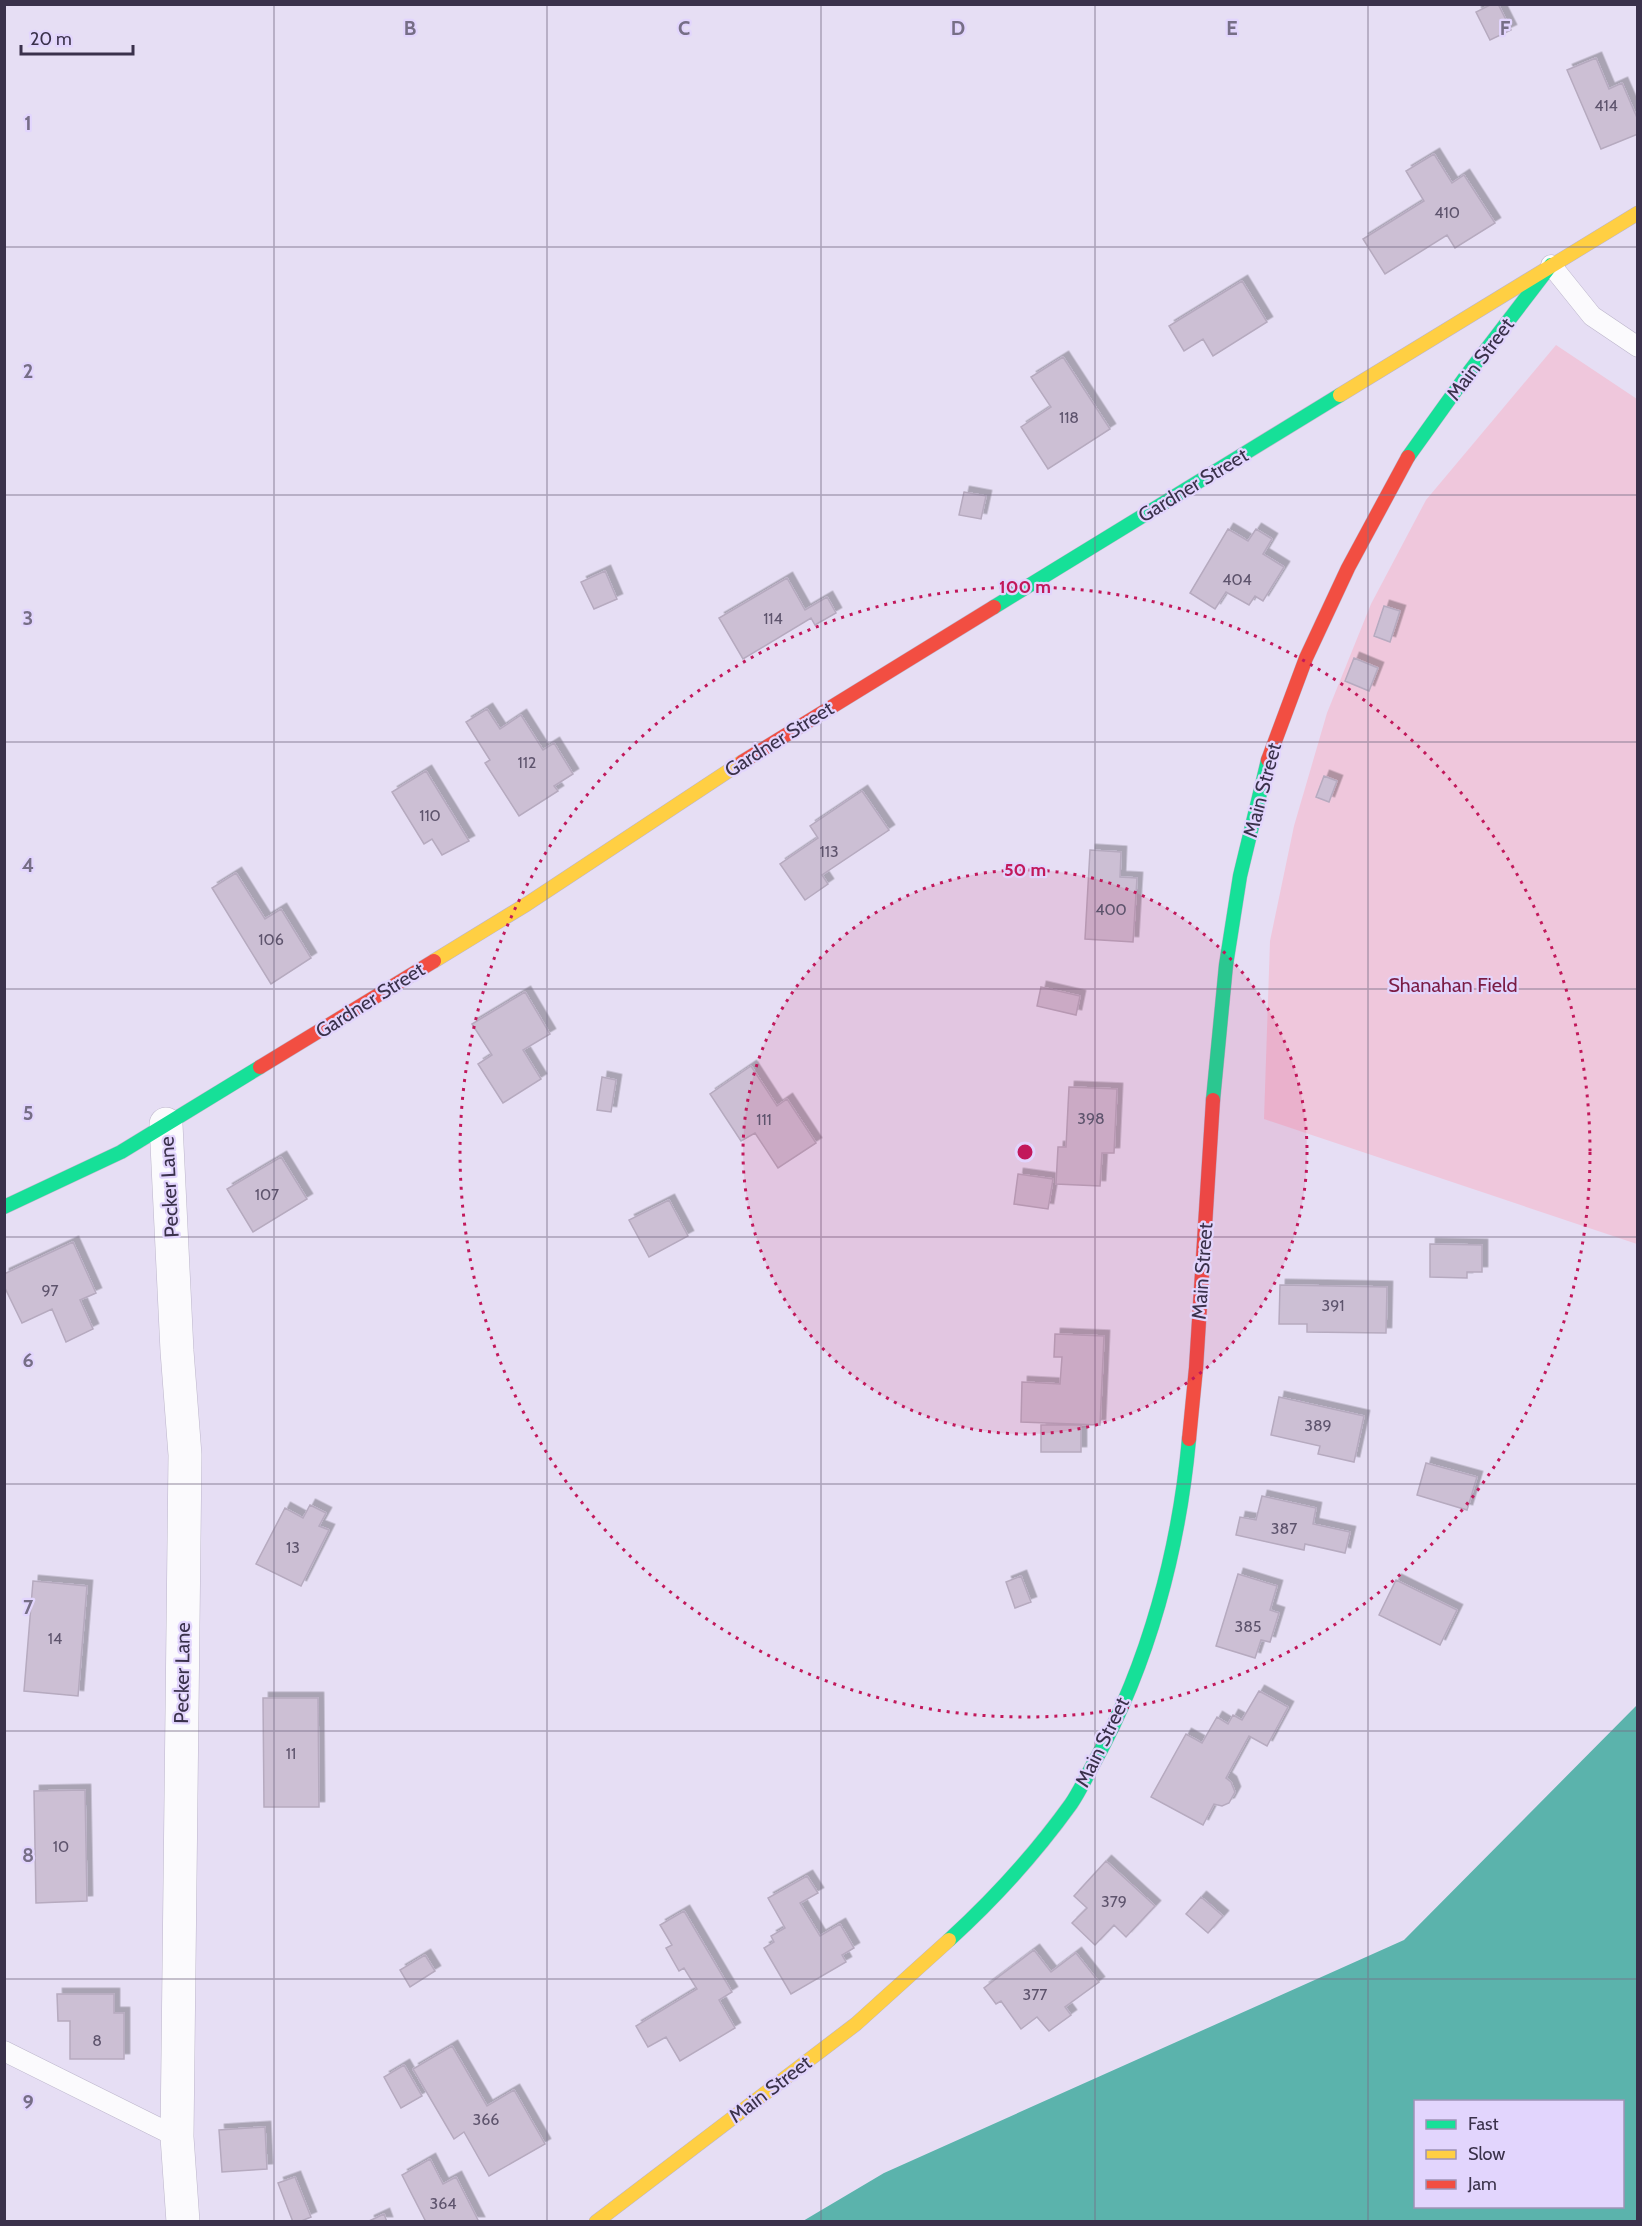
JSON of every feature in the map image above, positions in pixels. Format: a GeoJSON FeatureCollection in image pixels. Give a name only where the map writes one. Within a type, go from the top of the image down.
{"type":"FeatureCollection","features":[{"type":"Feature","properties":{"kind":"street","name":"Main Street"},"geometry":{"type":"LineString","coordinates":[[596,2222],[856,2024],[959,1931],[1012,1878],[1072,1803],[1108,1737],[1135,1672],[1164,1585],[1185,1484],[1196,1368],[1213,1104],[1226,965],[1240,876],[1269,756],[1306,658],[1348,568],[1409,455],[1551,265],[1638,213]]}},
{"type":"Feature","properties":{"kind":"street","name":"Gardner Street"},"geometry":{"type":"LineString","coordinates":[[4,1207],[121,1152],[527,904],[771,743],[1551,265]]}},
{"type":"Feature","properties":{"kind":"street","name":"Pecker Lane"},"geometry":{"type":"LineString","coordinates":[[166,1124],[177,1351],[185,1455],[177,2137],[183,2222]]}},
{"type":"Feature","properties":{"kind":"lane"},"geometry":{"type":"LineString","coordinates":[[1551,265],[1592,316],[1638,347]]}},
{"type":"Feature","properties":{"kind":"lane"},"geometry":{"type":"LineString","coordinates":[[4,2051],[177,2137]]}},
{"type":"Feature","properties":{"kind":"green space","name":"Shanahan Field"},"geometry":{"type":"Polygon","coordinates":[[[1556,345],[1637,399],[1637,1244],[1264,1119],[1270,941],[1294,826],[1327,713],[1371,604],[1426,500],[1556,345]]]}},
{"type":"Feature","properties":{"kind":"shaded area"},"geometry":{"type":"Polygon","coordinates":[[[1637,1705],[1637,2221],[803,2221],[884,2173],[1404,1940],[1637,1705]]]}},
{"type":"Feature","properties":{"kind":"building"},"geometry":{"type":"Polygon","coordinates":[[[1492,4],[1498,4],[1511,30],[1490,40],[1476,12],[1492,4]]]}},
{"type":"Feature","properties":{"kind":"building"},"geometry":{"type":"Polygon","coordinates":[[[1596,58],[1609,89],[1622,83],[1638,120],[1638,134],[1601,149],[1567,70],[1596,58]]]}},
{"type":"Feature","properties":{"kind":"building"},"geometry":{"type":"Polygon","coordinates":[[[1434,154],[1452,183],[1464,175],[1495,223],[1455,248],[1447,235],[1385,274],[1363,239],[1424,201],[1406,171],[1434,154]]]}},
{"type":"Feature","properties":{"kind":"building"},"geometry":{"type":"Polygon","coordinates":[[[1242,281],[1267,322],[1213,356],[1203,339],[1184,351],[1169,326],[1242,281]]]}},
{"type":"Feature","properties":{"kind":"building"},"geometry":{"type":"Polygon","coordinates":[[[1063,357],[1110,429],[1048,469],[1021,427],[1051,407],[1031,377],[1063,357]]]}},
{"type":"Feature","properties":{"kind":"building"},"geometry":{"type":"Polygon","coordinates":[[[964,492],[986,496],[981,519],[959,515],[964,492]]]}},
{"type":"Feature","properties":{"kind":"building"},"geometry":{"type":"Polygon","coordinates":[[[1228,529],[1248,541],[1256,529],[1272,539],[1263,554],[1284,567],[1263,601],[1255,596],[1249,605],[1226,592],[1215,609],[1190,593],[1228,529]]]}},
{"type":"Feature","properties":{"kind":"building"},"geometry":{"type":"Polygon","coordinates":[[[605,571],[617,599],[594,609],[581,582],[605,571]]]}},
{"type":"Feature","properties":{"kind":"building"},"geometry":{"type":"Polygon","coordinates":[[[787,578],[805,610],[827,597],[836,613],[815,625],[811,618],[743,659],[719,618],[787,578]]]}},
{"type":"Feature","properties":{"kind":"building"},"geometry":{"type":"Polygon","coordinates":[[[1384,606],[1400,611],[1390,642],[1374,636],[1384,606]]]}},
{"type":"Feature","properties":{"kind":"building"},"geometry":{"type":"Polygon","coordinates":[[[1354,658],[1378,668],[1369,691],[1345,681],[1354,658]]]}},
{"type":"Feature","properties":{"kind":"building"},"geometry":{"type":"Polygon","coordinates":[[[487,709],[500,729],[521,715],[543,750],[554,743],[573,774],[554,786],[558,791],[519,816],[485,763],[490,760],[466,722],[487,709]]]}},
{"type":"Feature","properties":{"kind":"building"},"geometry":{"type":"Polygon","coordinates":[[[426,771],[469,841],[442,855],[432,839],[424,844],[392,792],[426,771]]]}},
{"type":"Feature","properties":{"kind":"building"},"geometry":{"type":"Polygon","coordinates":[[[1324,776],[1337,781],[1329,802],[1316,797],[1324,776]]]}},
{"type":"Feature","properties":{"kind":"building"},"geometry":{"type":"Polygon","coordinates":[[[862,791],[889,830],[822,875],[828,884],[805,900],[780,864],[818,838],[810,826],[862,791]]]}},
{"type":"Feature","properties":{"kind":"building"},"geometry":{"type":"Polygon","coordinates":[[[1090,850],[1121,852],[1120,877],[1137,878],[1133,942],[1085,939],[1090,850]]]}},
{"type":"Feature","properties":{"kind":"building"},"geometry":{"type":"Polygon","coordinates":[[[236,873],[265,919],[281,909],[311,958],[271,984],[212,888],[236,873]]]}},
{"type":"Feature","properties":{"kind":"building"},"geometry":{"type":"Polygon","coordinates":[[[1041,987],[1080,996],[1076,1015],[1037,1006],[1041,987]]]}},
{"type":"Feature","properties":{"kind":"building"},"geometry":{"type":"Polygon","coordinates":[[[525,992],[550,1034],[523,1050],[541,1079],[503,1103],[478,1064],[492,1055],[472,1024],[525,992]]]}},
{"type":"Feature","properties":{"kind":"building"},"geometry":{"type":"Polygon","coordinates":[[[751,1066],[777,1106],[787,1099],[816,1143],[778,1168],[755,1133],[741,1141],[710,1094],[751,1066]]]}},
{"type":"Feature","properties":{"kind":"building"},"geometry":{"type":"Polygon","coordinates":[[[602,1077],[616,1080],[611,1112],[597,1110],[602,1077]]]}},
{"type":"Feature","properties":{"kind":"building"},"geometry":{"type":"Polygon","coordinates":[[[1069,1087],[1117,1089],[1114,1153],[1102,1153],[1100,1186],[1056,1184],[1058,1147],[1066,1147],[1069,1087]]]}},
{"type":"Feature","properties":{"kind":"building"},"geometry":{"type":"Polygon","coordinates":[[[281,1157],[307,1199],[253,1232],[227,1189],[281,1157]]]}},
{"type":"Feature","properties":{"kind":"building"},"geometry":{"type":"Polygon","coordinates":[[[1018,1174],[1053,1179],[1048,1209],[1014,1204],[1018,1174]]]}},
{"type":"Feature","properties":{"kind":"building"},"geometry":{"type":"Polygon","coordinates":[[[669,1200],[688,1236],[649,1257],[629,1220],[669,1200]]]}},
{"type":"Feature","properties":{"kind":"building"},"geometry":{"type":"Polygon","coordinates":[[[73,1242],[96,1293],[80,1300],[93,1329],[66,1342],[52,1309],[22,1323],[4,1286],[4,1274],[73,1242]]]}},
{"type":"Feature","properties":{"kind":"building"},"geometry":{"type":"Polygon","coordinates":[[[1430,1244],[1482,1245],[1482,1272],[1467,1272],[1467,1278],[1430,1277],[1430,1244]]]}},
{"type":"Feature","properties":{"kind":"building"},"geometry":{"type":"Polygon","coordinates":[[[1280,1285],[1387,1287],[1386,1333],[1307,1332],[1307,1324],[1279,1324],[1280,1285]]]}},
{"type":"Feature","properties":{"kind":"building"},"geometry":{"type":"Polygon","coordinates":[[[1055,1334],[1104,1336],[1100,1425],[1021,1422],[1022,1382],[1060,1384],[1062,1357],[1054,1357],[1055,1334]]]}},
{"type":"Feature","properties":{"kind":"building"},"geometry":{"type":"Polygon","coordinates":[[[1279,1397],[1364,1416],[1354,1462],[1318,1454],[1320,1446],[1271,1435],[1279,1397]]]}},
{"type":"Feature","properties":{"kind":"building"},"geometry":{"type":"Polygon","coordinates":[[[1041,1425],[1081,1425],[1081,1452],[1041,1452],[1041,1425]]]}},
{"type":"Feature","properties":{"kind":"building"},"geometry":{"type":"Polygon","coordinates":[[[1426,1463],[1477,1477],[1467,1510],[1417,1495],[1426,1463]]]}},
{"type":"Feature","properties":{"kind":"building"},"geometry":{"type":"Polygon","coordinates":[[[1262,1496],[1316,1508],[1313,1524],[1350,1532],[1345,1553],[1305,1544],[1304,1550],[1236,1535],[1240,1517],[1256,1520],[1262,1496]]]}},
{"type":"Feature","properties":{"kind":"building"},"geometry":{"type":"Polygon","coordinates":[[[310,1505],[326,1513],[319,1526],[329,1530],[301,1586],[256,1564],[285,1508],[303,1518],[310,1505]]]}},
{"type":"Feature","properties":{"kind":"building"},"geometry":{"type":"Polygon","coordinates":[[[1238,1574],[1277,1586],[1270,1610],[1279,1613],[1270,1642],[1261,1640],[1255,1658],[1216,1646],[1238,1574]]]}},
{"type":"Feature","properties":{"kind":"building"},"geometry":{"type":"Polygon","coordinates":[[[1021,1576],[1031,1602],[1015,1608],[1006,1582],[1021,1576]]]}},
{"type":"Feature","properties":{"kind":"building"},"geometry":{"type":"Polygon","coordinates":[[[1396,1580],[1457,1610],[1440,1645],[1379,1615],[1396,1580]]]}},
{"type":"Feature","properties":{"kind":"building"},"geometry":{"type":"Polygon","coordinates":[[[33,1581],[87,1586],[78,1696],[24,1691],[33,1581]]]}},
{"type":"Feature","properties":{"kind":"building"},"geometry":{"type":"Polygon","coordinates":[[[1259,1691],[1288,1707],[1267,1746],[1249,1736],[1226,1778],[1231,1782],[1235,1792],[1229,1803],[1222,1806],[1214,1804],[1203,1825],[1151,1797],[1186,1734],[1202,1743],[1217,1717],[1228,1724],[1233,1715],[1242,1720],[1259,1691]]]}},
{"type":"Feature","properties":{"kind":"building"},"geometry":{"type":"Polygon","coordinates":[[[263,1698],[318,1698],[319,1807],[264,1807],[263,1698]]]}},
{"type":"Feature","properties":{"kind":"building"},"geometry":{"type":"Polygon","coordinates":[[[85,1790],[87,1901],[36,1903],[34,1791],[85,1790]]]}},
{"type":"Feature","properties":{"kind":"building"},"geometry":{"type":"Polygon","coordinates":[[[1106,1861],[1155,1906],[1126,1937],[1114,1925],[1095,1945],[1072,1923],[1087,1908],[1074,1896],[1106,1861]]]}},
{"type":"Feature","properties":{"kind":"building"},"geometry":{"type":"Polygon","coordinates":[[[807,1876],[818,1893],[800,1903],[820,1936],[840,1924],[854,1948],[842,1955],[846,1962],[791,1994],[764,1948],[774,1942],[771,1936],[785,1928],[768,1898],[807,1876]]]}},
{"type":"Feature","properties":{"kind":"building"},"geometry":{"type":"Polygon","coordinates":[[[1201,1897],[1223,1916],[1208,1933],[1186,1914],[1201,1897]]]}},
{"type":"Feature","properties":{"kind":"building"},"geometry":{"type":"Polygon","coordinates":[[[684,1911],[732,1992],[719,2000],[735,2028],[680,2061],[666,2037],[648,2047],[636,2026],[697,1989],[684,1968],[679,1971],[666,1948],[672,1945],[660,1925],[684,1911]]]}},
{"type":"Feature","properties":{"kind":"building"},"geometry":{"type":"Polygon","coordinates":[[[1034,1950],[1051,1972],[1076,1953],[1099,1982],[1065,2007],[1071,2015],[1049,2031],[1037,2017],[1021,2029],[1001,2001],[996,2004],[984,1988],[1034,1950]]]}},
{"type":"Feature","properties":{"kind":"building"},"geometry":{"type":"Polygon","coordinates":[[[425,1955],[435,1971],[410,1987],[400,1970],[425,1955]]]}},
{"type":"Feature","properties":{"kind":"building"},"geometry":{"type":"Polygon","coordinates":[[[57,1994],[114,1994],[114,2013],[124,2013],[124,2059],[70,2059],[70,2021],[58,2021],[57,1994]]]}},
{"type":"Feature","properties":{"kind":"building"},"geometry":{"type":"Polygon","coordinates":[[[452,2046],[487,2106],[514,2090],[545,2144],[489,2176],[464,2132],[454,2139],[413,2069],[452,2046]]]}},
{"type":"Feature","properties":{"kind":"building"},"geometry":{"type":"Polygon","coordinates":[[[404,2065],[422,2096],[401,2108],[384,2077],[404,2065]]]}},
{"type":"Feature","properties":{"kind":"building"},"geometry":{"type":"Polygon","coordinates":[[[265,2127],[267,2169],[222,2172],[219,2130],[265,2127]]]}},
{"type":"Feature","properties":{"kind":"building"},"geometry":{"type":"Polygon","coordinates":[[[430,2159],[443,2184],[456,2177],[479,2222],[426,2222],[402,2175],[430,2159]]]}},
{"type":"Feature","properties":{"kind":"building"},"geometry":{"type":"Polygon","coordinates":[[[295,2177],[311,2217],[299,2222],[293,2222],[278,2183],[295,2177]]]}},
{"type":"Feature","properties":{"kind":"building"},"geometry":{"type":"Polygon","coordinates":[[[384,2214],[387,2222],[369,2222],[369,2221],[384,2214]]]}},
{"type":"Feature","properties":{"kind":"traffic: fast"},"geometry":{"type":"LineString","coordinates":[[1408,457],[1466,376],[1551,265]]}},
{"type":"Feature","properties":{"kind":"traffic: fast"},"geometry":{"type":"LineString","coordinates":[[994,607],[1340,395]]}},
{"type":"Feature","properties":{"kind":"traffic: fast"},"geometry":{"type":"LineString","coordinates":[[1213,1100],[1226,965],[1240,876],[1268,760]]}},
{"type":"Feature","properties":{"kind":"traffic: fast"},"geometry":{"type":"LineString","coordinates":[[4,1207],[121,1152],[260,1067]]}},
{"type":"Feature","properties":{"kind":"traffic: fast"},"geometry":{"type":"LineString","coordinates":[[949,1940],[1013,1875],[1057,1823],[1077,1794],[1114,1724],[1146,1645],[1169,1563],[1178,1522],[1189,1439]]}},
{"type":"Feature","properties":{"kind":"traffic: slow"},"geometry":{"type":"LineString","coordinates":[[1340,395],[1638,213]]}},
{"type":"Feature","properties":{"kind":"traffic: slow"},"geometry":{"type":"LineString","coordinates":[[434,961],[527,904],[742,762]]}},
{"type":"Feature","properties":{"kind":"traffic: slow"},"geometry":{"type":"LineString","coordinates":[[596,2222],[856,2024],[949,1940]]}},
{"type":"Feature","properties":{"kind":"traffic: jam"},"geometry":{"type":"LineString","coordinates":[[1268,760],[1306,658],[1348,568],[1408,457]]}},
{"type":"Feature","properties":{"kind":"traffic: jam"},"geometry":{"type":"LineString","coordinates":[[742,762],[994,607]]}},
{"type":"Feature","properties":{"kind":"traffic: jam"},"geometry":{"type":"LineString","coordinates":[[260,1067],[434,961]]}},
{"type":"Feature","properties":{"kind":"traffic: jam"},"geometry":{"type":"LineString","coordinates":[[1189,1439],[1196,1368],[1213,1100]]}}]}
